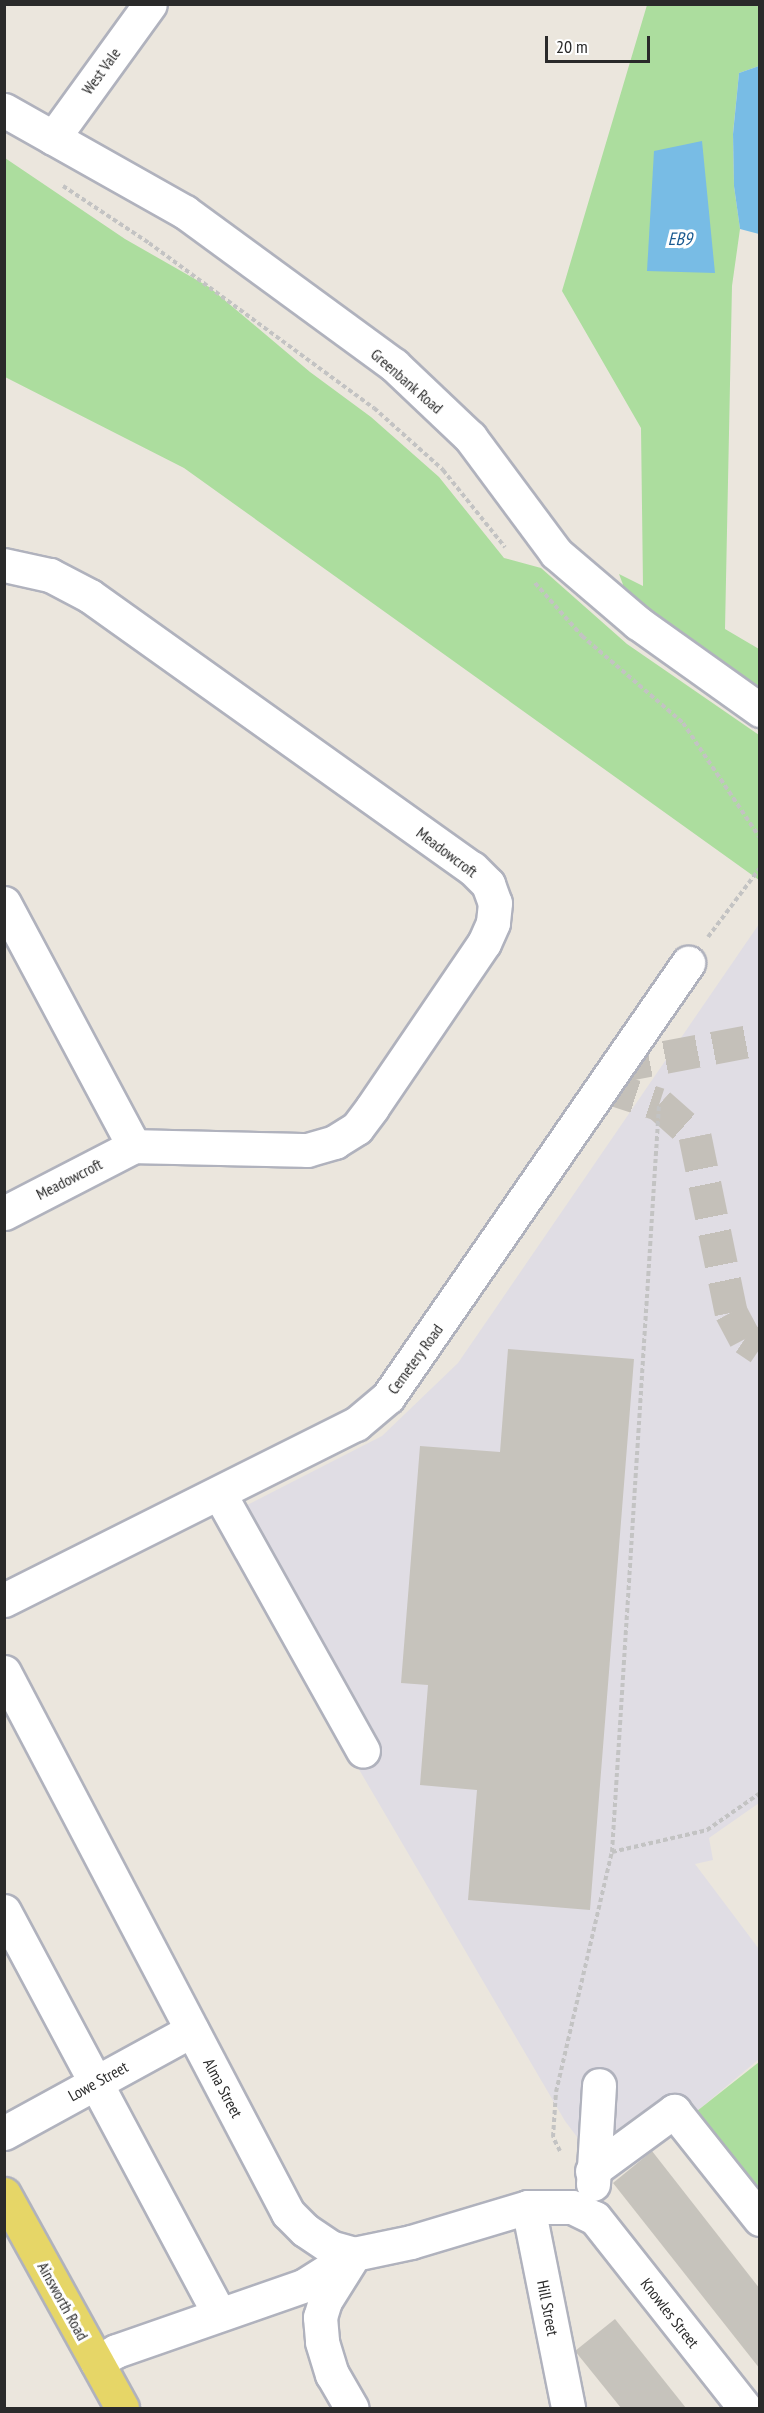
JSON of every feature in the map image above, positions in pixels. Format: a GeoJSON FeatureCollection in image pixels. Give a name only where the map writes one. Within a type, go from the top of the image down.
{"type":"FeatureCollection","features":[{"type":"Feature","properties":{"kind":"main road","name":"Ainsworth Road"},"geometry":{"type":"LineString","coordinates":[[4,2194],[122,2409]]}},
{"type":"Feature","properties":{"kind":"street","name":"West Vale"},"geometry":{"type":"LineString","coordinates":[[53,138],[150,4]]}},
{"type":"Feature","properties":{"kind":"street","name":"Greenbank Road"},"geometry":{"type":"LineString","coordinates":[[4,110],[185,212],[394,365],[470,437],[556,553],[638,623],[759,710]]}},
{"type":"Feature","properties":{"kind":"street","name":"Meadowcroft"},"geometry":{"type":"LineString","coordinates":[[4,565],[50,575],[90,596],[472,868],[488,884],[495,903],[494,923],[484,943],[357,1128],[335,1142],[307,1150],[134,1146],[4,1213]]}},
{"type":"Feature","properties":{"kind":"street"},"geometry":{"type":"LineString","coordinates":[[4,903],[134,1146]]}},
{"type":"Feature","properties":{"kind":"street","name":"Cemetery Road"},"geometry":{"type":"LineString","coordinates":[[4,1600],[356,1424],[388,1397],[688,963]]}},
{"type":"Feature","properties":{"kind":"street"},"geometry":{"type":"LineString","coordinates":[[219,1492],[363,1751]]}},
{"type":"Feature","properties":{"kind":"street","name":"Alma Street"},"geometry":{"type":"LineString","coordinates":[[4,1672],[288,2213],[330,2247],[354,2254]]}},
{"type":"Feature","properties":{"kind":"street"},"geometry":{"type":"LineString","coordinates":[[4,1911],[94,2084],[219,2314]]}},
{"type":"Feature","properties":{"kind":"street","name":"Lowe Street"},"geometry":{"type":"LineString","coordinates":[[4,2133],[192,2030]]}},
{"type":"Feature","properties":{"kind":"street"},"geometry":{"type":"LineString","coordinates":[[595,2218],[578,2164],[598,2085]]}},
{"type":"Feature","properties":{"kind":"street"},"geometry":{"type":"LineString","coordinates":[[578,2164],[674,2111],[759,2219]]}},
{"type":"Feature","properties":{"kind":"street"},"geometry":{"type":"LineString","coordinates":[[97,2362],[116,2351],[304,2285],[354,2254],[411,2242],[528,2207],[572,2207],[595,2218]]}},
{"type":"Feature","properties":{"kind":"street","name":"Hill Street"},"geometry":{"type":"LineString","coordinates":[[528,2207],[568,2409]]}},
{"type":"Feature","properties":{"kind":"street","name":"Knowles Street"},"geometry":{"type":"LineString","coordinates":[[595,2218],[745,2409]]}},
{"type":"Feature","properties":{"kind":"street"},"geometry":{"type":"LineString","coordinates":[[352,2409],[332,2374],[322,2342],[320,2317],[325,2301],[354,2254]]}},
{"type":"Feature","properties":{"kind":"path"},"geometry":{"type":"LineString","coordinates":[[53,179],[149,243],[374,408],[443,470],[510,553]]}},
{"type":"Feature","properties":{"kind":"path"},"geometry":{"type":"LineString","coordinates":[[531,579],[582,636],[683,723],[759,838]]}},
{"type":"Feature","properties":{"kind":"path"},"geometry":{"type":"LineString","coordinates":[[688,963],[759,868]]}},
{"type":"Feature","properties":{"kind":"path"},"geometry":{"type":"LineString","coordinates":[[578,2164],[553,2137],[556,2092],[612,1852],[659,1104]]}},
{"type":"Feature","properties":{"kind":"path"},"geometry":{"type":"LineString","coordinates":[[612,1852],[706,1830],[759,1793]]}},
{"type":"Feature","properties":{"kind":"shaded area"},"geometry":{"type":"Polygon","coordinates":[[[759,924],[759,1803],[709,1838],[713,1860],[695,1864],[759,1949],[759,2059],[697,2111],[684,2099],[596,2162],[565,2121],[214,1522],[382,1436],[458,1363],[759,924]]]}},
{"type":"Feature","properties":{"kind":"green space"},"geometry":{"type":"Polygon","coordinates":[[[647,5],[759,5],[759,66],[739,73],[733,133],[734,186],[740,229],[732,286],[725,629],[759,649],[759,686],[691,650],[631,606],[619,574],[643,586],[641,428],[562,291],[647,5]]]}},
{"type":"Feature","properties":{"kind":"green space"},"geometry":{"type":"Polygon","coordinates":[[[5,158],[125,239],[209,287],[310,372],[371,417],[439,477],[504,558],[541,568],[627,644],[759,735],[759,880],[184,468],[5,377],[5,158]]]}},
{"type":"Feature","properties":{"kind":"green space"},"geometry":{"type":"Polygon","coordinates":[[[759,2062],[759,2191],[697,2111],[759,2062]]]}},
{"type":"Feature","properties":{"kind":"water"},"geometry":{"type":"Polygon","coordinates":[[[760,66],[759,234],[740,229],[734,186],[733,134],[739,73],[760,66]]]}},
{"type":"Feature","properties":{"kind":"water","name":"EB9"},"geometry":{"type":"Polygon","coordinates":[[[702,141],[715,273],[647,271],[654,151],[702,141]]]}},
{"type":"Feature","properties":{"kind":"building"},"geometry":{"type":"Polygon","coordinates":[[[508,1349],[634,1359],[590,1910],[468,1900],[477,1790],[420,1785],[428,1685],[401,1683],[420,1446],[500,1452],[508,1349]]]}},
{"type":"Feature","properties":{"kind":"building"},"geometry":{"type":"Polygon","coordinates":[[[652,2151],[760,2289],[760,2369],[613,2183],[652,2151]]]}},
{"type":"Feature","properties":{"kind":"building"},"geometry":{"type":"Polygon","coordinates":[[[615,2319],[686,2408],[621,2408],[575,2351],[615,2319]]]}},
{"type":"Feature","properties":{"kind":"tunnel"},"geometry":{"type":"LineString","coordinates":[[617,1066],[760,1039]]}},
{"type":"Feature","properties":{"kind":"tunnel"},"geometry":{"type":"LineString","coordinates":[[604,1086],[659,1104],[695,1136],[731,1312],[745,1338],[760,1348]]}}]}
